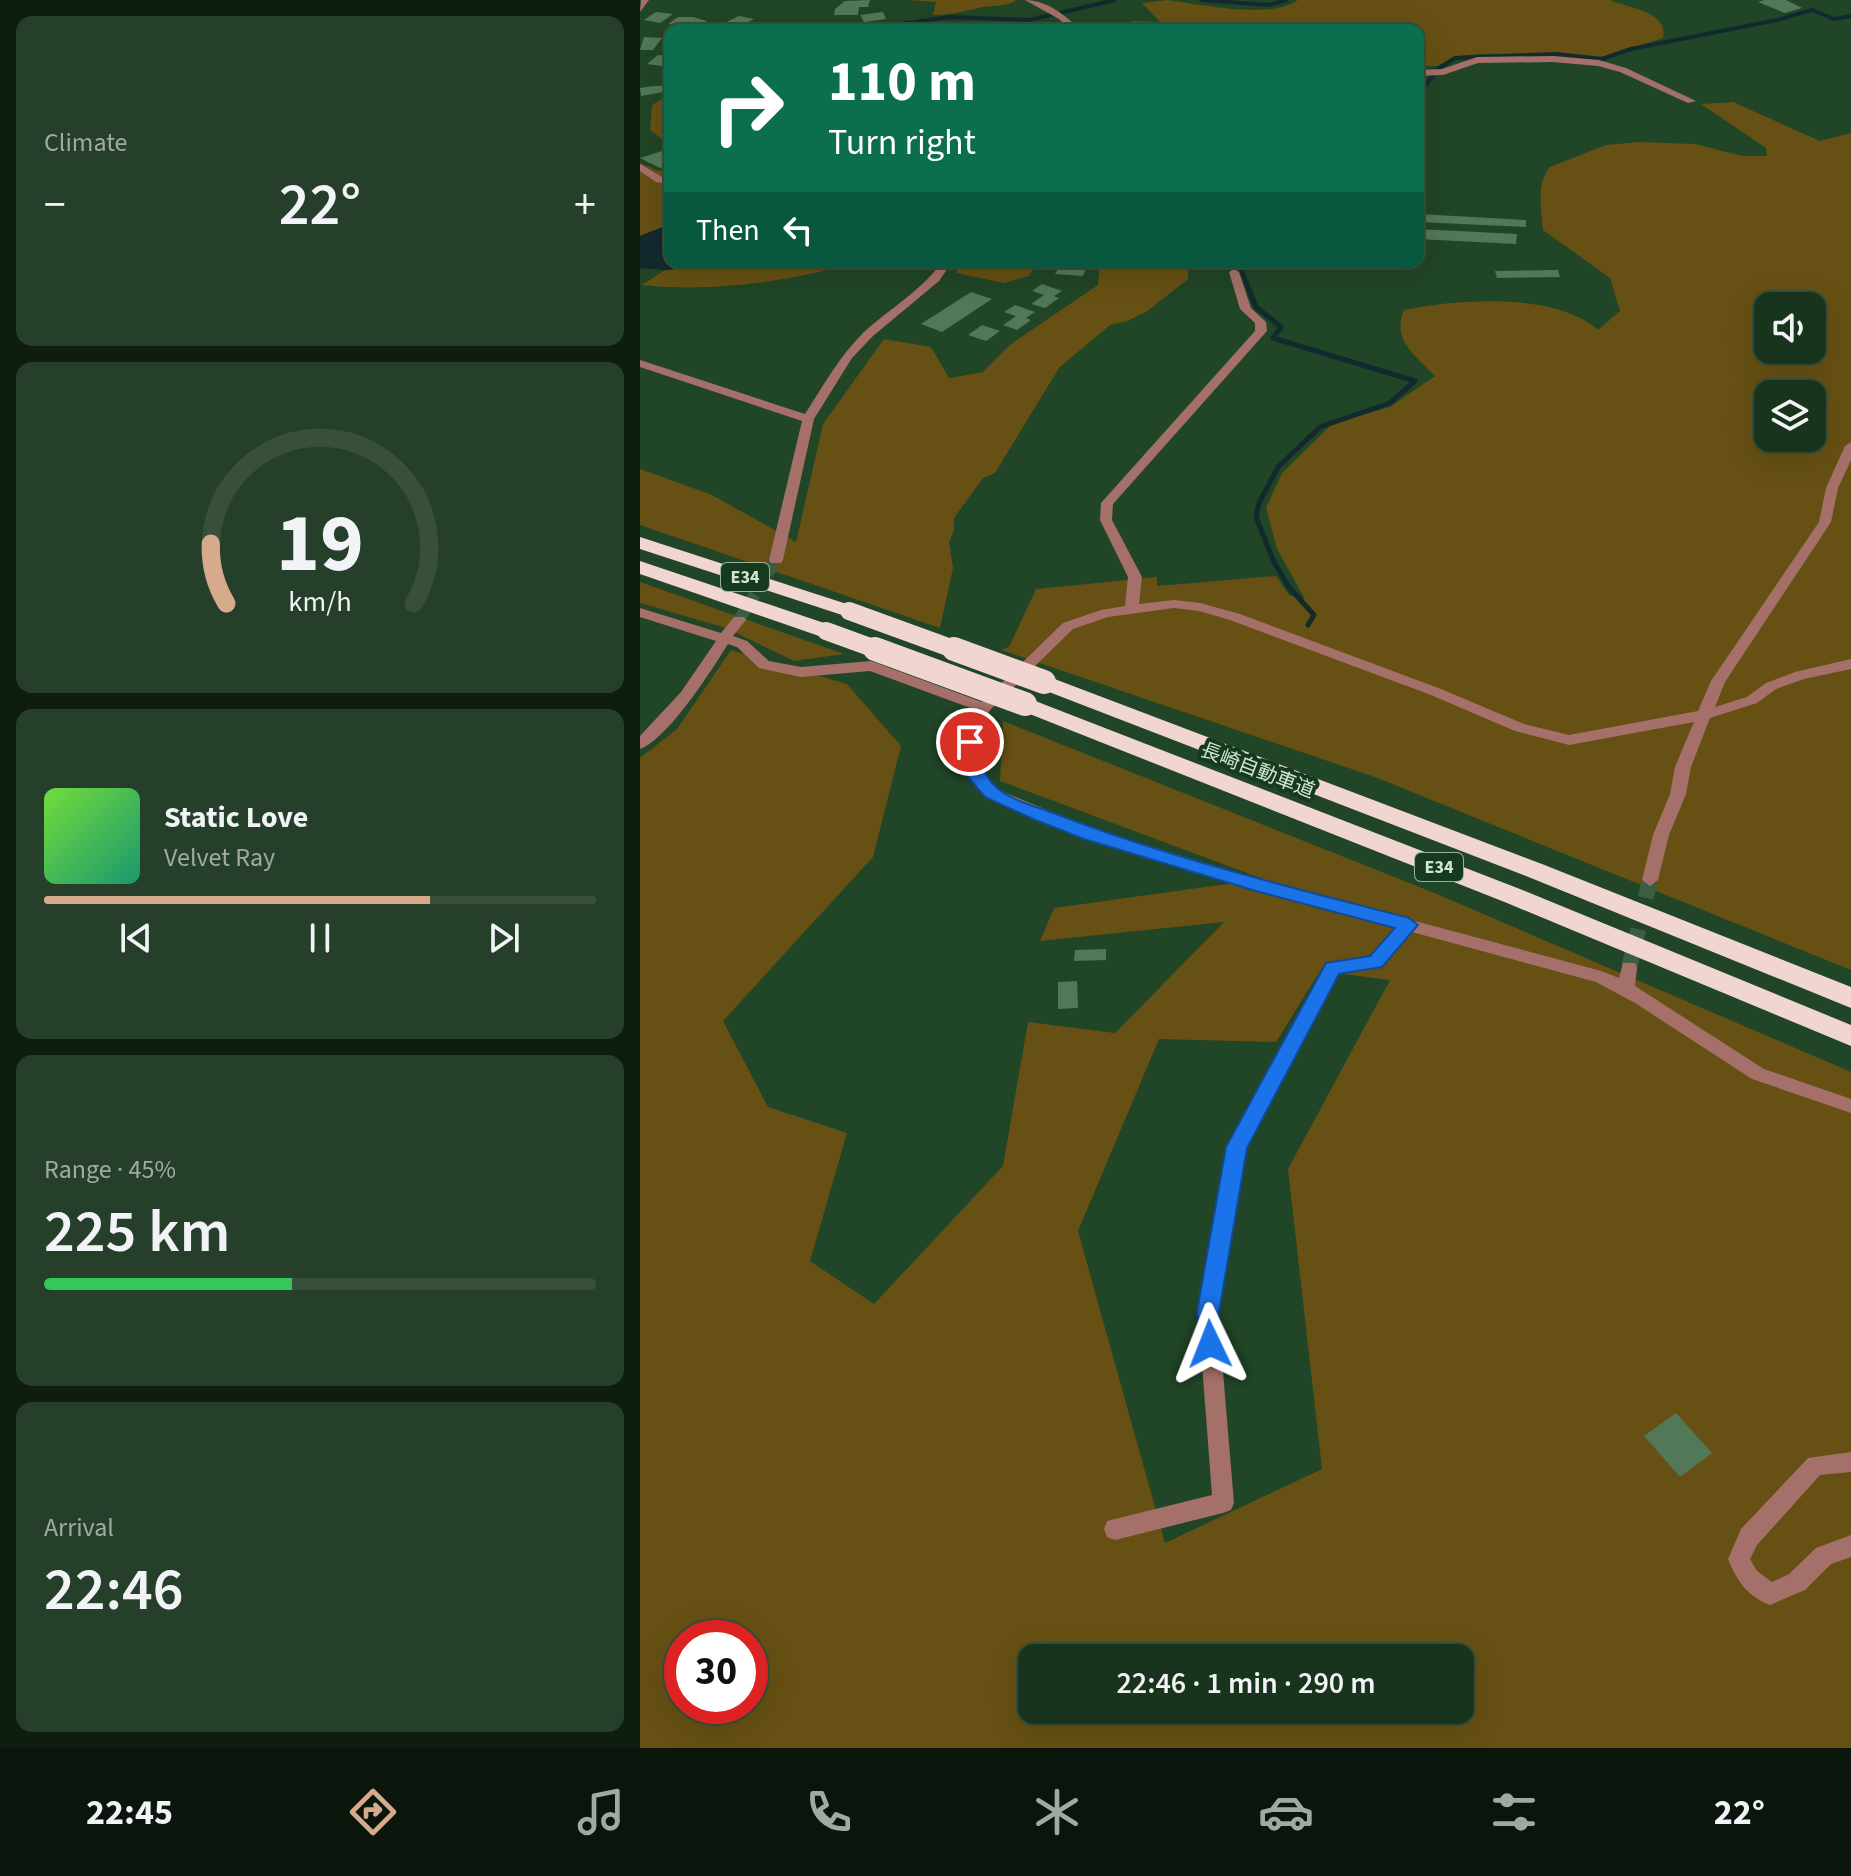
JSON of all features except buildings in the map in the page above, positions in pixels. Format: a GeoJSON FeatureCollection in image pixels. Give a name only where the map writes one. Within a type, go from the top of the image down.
{"type":"FeatureCollection","features":[{"type":"Feature","properties":{"kind":"highway","name":"長崎自動車道"},"geometry":{"type":"LineString","coordinates":[[640,543],[849,611],[1044,682],[1534,870],[1851,998]]}},
{"type":"Feature","properties":{"kind":"highway","name":"長崎自動車道"},"geometry":{"type":"LineString","coordinates":[[640,567],[1025,704],[1516,897],[1851,1036]]}},
{"type":"Feature","properties":{"kind":"street"},"geometry":{"type":"LineString","coordinates":[[640,9],[645,0]]}},
{"type":"Feature","properties":{"kind":"street"},"geometry":{"type":"LineString","coordinates":[[1029,0],[1049,9],[1070,24]]}},
{"type":"Feature","properties":{"kind":"street"},"geometry":{"type":"LineString","coordinates":[[1424,73],[1443,72],[1477,60],[1553,59],[1599,63],[1623,70],[1691,101]]}},
{"type":"Feature","properties":{"kind":"street"},"geometry":{"type":"LineString","coordinates":[[640,167],[664,180]]}},
{"type":"Feature","properties":{"kind":"street"},"geometry":{"type":"LineString","coordinates":[[776,560],[808,419],[848,356],[869,334],[935,279],[943,268]]}},
{"type":"Feature","properties":{"kind":"street"},"geometry":{"type":"LineString","coordinates":[[1132,608],[1135,577],[1106,520],[1107,503],[1261,331],[1260,322],[1246,309],[1234,272]]}},
{"type":"Feature","properties":{"kind":"street"},"geometry":{"type":"LineString","coordinates":[[640,363],[808,419]]}},
{"type":"Feature","properties":{"kind":"street"},"geometry":{"type":"LineString","coordinates":[[1650,880],[1661,835],[1678,794],[1683,767],[1718,681],[1825,522],[1832,488],[1851,446]]}},
{"type":"Feature","properties":{"kind":"street"},"geometry":{"type":"LineString","coordinates":[[1851,664],[1800,675],[1771,686],[1752,700],[1704,715],[1569,740],[1550,737],[1235,617],[1200,607],[1174,604],[1132,608],[1068,626],[1049,641],[984,708],[970,742],[974,773],[991,793],[1090,834],[1262,886],[1601,977],[1626,988],[1692,1034],[1759,1074],[1851,1106]]}},
{"type":"Feature","properties":{"kind":"street"},"geometry":{"type":"LineString","coordinates":[[640,612],[742,644],[764,665],[801,672],[871,666],[984,708]]}},
{"type":"Feature","properties":{"kind":"street"},"geometry":{"type":"LineString","coordinates":[[640,744],[662,726],[713,658],[723,637],[739,620]]}},
{"type":"Feature","properties":{"kind":"street"},"geometry":{"type":"LineString","coordinates":[[1115,1529],[1223,1503],[1208,1312],[1236,1147],[1333,968],[1375,962],[1409,925]]}},
{"type":"Feature","properties":{"kind":"street"},"geometry":{"type":"LineString","coordinates":[[1626,988],[1629,968]]}},
{"type":"Feature","properties":{"kind":"street"},"geometry":{"type":"LineString","coordinates":[[1851,1462],[1815,1465],[1749,1537],[1739,1559],[1749,1579],[1770,1594],[1797,1582],[1824,1556],[1851,1546]]}},
{"type":"Feature","properties":{"kind":"shaded area"},"geometry":{"type":"Polygon","coordinates":[[[909,0],[1016,1],[933,15],[936,2],[909,0]]]}},
{"type":"Feature","properties":{"kind":"shaded area"},"geometry":{"type":"Polygon","coordinates":[[[1167,0],[1253,10],[1286,6],[1298,0],[1610,0],[1654,17],[1663,29],[1663,38],[1603,57],[1554,53],[1481,54],[1456,56],[1438,66],[1424,66],[1424,24],[1134,24],[1132,21],[1160,22],[1142,3],[1167,0]]]}},
{"type":"Feature","properties":{"kind":"shaded area"},"geometry":{"type":"Polygon","coordinates":[[[664,98],[664,140],[650,130],[652,105],[664,98]]]}},
{"type":"Feature","properties":{"kind":"shaded area"},"geometry":{"type":"Polygon","coordinates":[[[1733,102],[1820,141],[1851,133],[1851,970],[1375,777],[1001,650],[1009,647],[1036,589],[1157,577],[1157,586],[1276,576],[1289,595],[1305,599],[1277,549],[1266,508],[1282,473],[1333,423],[1390,407],[1435,376],[1403,339],[1401,321],[1404,310],[1478,301],[1532,304],[1580,318],[1598,330],[1620,311],[1610,278],[1543,230],[1540,197],[1550,167],[1606,145],[1640,142],[1695,144],[1742,156],[1767,156],[1766,148],[1701,104],[1733,102]]]}},
{"type":"Feature","properties":{"kind":"shaded area"},"geometry":{"type":"Polygon","coordinates":[[[640,163],[659,171],[664,170],[664,226],[640,236],[640,163]]]}},
{"type":"Feature","properties":{"kind":"shaded area"},"geometry":{"type":"Polygon","coordinates":[[[835,268],[752,284],[698,287],[642,285],[665,270],[835,268]]]}},
{"type":"Feature","properties":{"kind":"shaded area"},"geometry":{"type":"Polygon","coordinates":[[[959,268],[1034,268],[1029,276],[1004,283],[956,273],[959,268]]]}},
{"type":"Feature","properties":{"kind":"shaded area"},"geometry":{"type":"Polygon","coordinates":[[[1099,268],[1188,268],[1188,279],[1146,312],[1110,325],[1059,368],[995,473],[983,478],[954,518],[954,531],[949,542],[953,568],[940,628],[640,525],[640,469],[712,495],[796,542],[823,424],[884,339],[931,347],[949,378],[983,372],[1011,344],[1098,285],[1099,268]]]}},
{"type":"Feature","properties":{"kind":"shaded area"},"geometry":{"type":"Polygon","coordinates":[[[640,582],[844,654],[794,661],[726,628],[640,603],[640,582]]]}},
{"type":"Feature","properties":{"kind":"shaded area"},"geometry":{"type":"Polygon","coordinates":[[[731,650],[847,684],[901,746],[873,857],[723,1021],[768,1107],[847,1133],[810,1261],[874,1304],[1003,1166],[1028,1022],[1115,1033],[1224,922],[1040,941],[1054,908],[1263,879],[1000,781],[1003,721],[1437,894],[1851,1072],[1851,1748],[640,1748],[640,758],[677,729],[731,650]],[[1320,971],[1276,1042],[1159,1039],[1078,1231],[1165,1543],[1322,1469],[1288,1169],[1390,980],[1320,971]]]}},
{"type":"Feature","properties":{"kind":"water"},"geometry":{"type":"Polygon","coordinates":[[[664,226],[664,268],[688,268],[665,270],[640,268],[640,236],[664,226]]]}},
{"type":"Feature","properties":{"kind":"waterway"},"geometry":{"type":"LineString","coordinates":[[899,24],[950,17],[1029,20],[1115,0]]}},
{"type":"Feature","properties":{"kind":"waterway"},"geometry":{"type":"LineString","coordinates":[[1201,0],[1269,5],[1286,0]]}},
{"type":"Feature","properties":{"kind":"waterway"},"geometry":{"type":"LineString","coordinates":[[1424,84],[1438,69],[1455,58],[1556,54],[1602,59],[1631,49],[1777,20],[1812,10],[1834,19],[1851,16]]}},
{"type":"Feature","properties":{"kind":"waterway"},"geometry":{"type":"LineString","coordinates":[[1240,268],[1247,284]]}},
{"type":"Feature","properties":{"kind":"waterway"},"geometry":{"type":"LineString","coordinates":[[1246,282],[1256,307],[1281,327],[1273,338],[1415,381],[1390,403],[1320,427],[1278,467],[1259,503],[1256,517],[1273,560],[1288,586],[1314,615],[1308,625]]}},
{"type":"Feature","properties":{"kind":"tunnel"},"geometry":{"type":"LineString","coordinates":[[739,620],[776,560]]}},
{"type":"Feature","properties":{"kind":"tunnel"},"geometry":{"type":"LineString","coordinates":[[1629,968],[1650,880]]}},
{"type":"Feature","properties":{"kind":"route"},"geometry":{"type":"LineString","coordinates":[[970,742],[974,773],[991,793],[1039,814],[1090,834],[1262,886],[1409,925],[1375,962],[1333,968],[1236,1147],[1208,1312],[1210,1344]]}}]}
